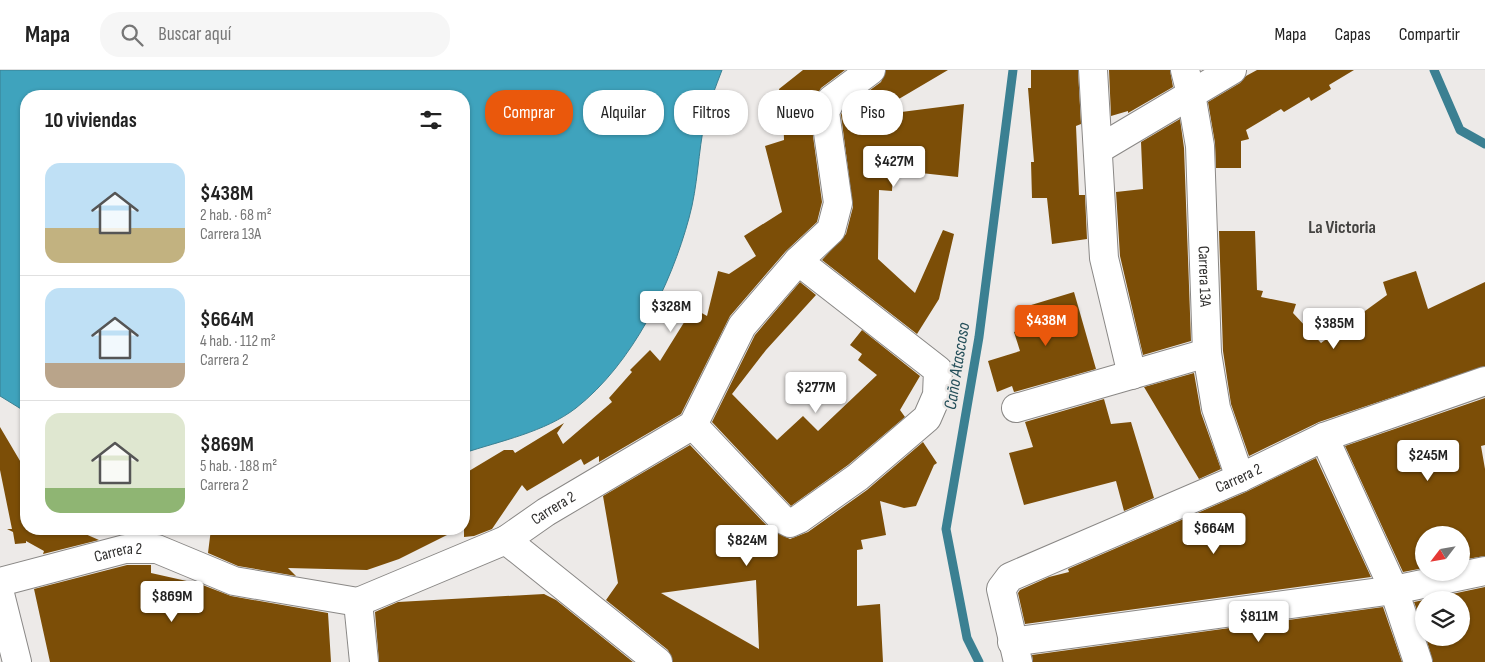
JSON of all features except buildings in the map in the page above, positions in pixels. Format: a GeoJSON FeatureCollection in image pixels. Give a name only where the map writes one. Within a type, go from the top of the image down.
{"type":"FeatureCollection","features":[{"type":"Feature","properties":{"kind":"street"},"geometry":{"type":"LineString","coordinates":[[798,261],[938,370],[937,395],[928,418],[858,477],[799,519],[790,522],[782,519],[693,425],[742,326],[798,261],[831,230],[838,203],[826,112],[832,100],[871,70]]}},
{"type":"Feature","properties":{"kind":"street"},"geometry":{"type":"LineString","coordinates":[[1093,70],[1104,258],[1132,375]]}},
{"type":"Feature","properties":{"kind":"street"},"geometry":{"type":"LineString","coordinates":[[1099,148],[1188,82],[1232,70]]}},
{"type":"Feature","properties":{"kind":"street","name":"Carrera 13A"},"geometry":{"type":"LineString","coordinates":[[1188,82],[1200,146],[1207,353],[1216,408],[1240,478]]}},
{"type":"Feature","properties":{"kind":"street"},"geometry":{"type":"LineString","coordinates":[[1016,408],[1207,353]]}},
{"type":"Feature","properties":{"kind":"street","name":"Carrera 2"},"geometry":{"type":"LineString","coordinates":[[1015,652],[1001,589],[1010,577],[1240,478],[1324,437],[1485,381]]}},
{"type":"Feature","properties":{"kind":"street","name":"Carrera 2"},"geometry":{"type":"LineString","coordinates":[[0,582],[125,549],[157,549],[234,581],[358,602],[506,540],[546,512],[693,425]]}},
{"type":"Feature","properties":{"kind":"street"},"geometry":{"type":"LineString","coordinates":[[1324,437],[1394,590],[1418,662]]}},
{"type":"Feature","properties":{"kind":"street"},"geometry":{"type":"LineString","coordinates":[[506,540],[658,662]]}},
{"type":"Feature","properties":{"kind":"street"},"geometry":{"type":"LineString","coordinates":[[1015,652],[1394,590],[1485,571]]}},
{"type":"Feature","properties":{"kind":"street"},"geometry":{"type":"LineString","coordinates":[[0,594],[17,662]]}},
{"type":"Feature","properties":{"kind":"street"},"geometry":{"type":"LineString","coordinates":[[358,602],[364,662]]}},
{"type":"Feature","properties":{"kind":"water"},"geometry":{"type":"Polygon","coordinates":[[[0,70],[722,70],[715,90],[674,90],[674,135],[702,135],[692,206],[672,270],[647,322],[632,346],[596,390],[564,416],[536,430],[470,451],[470,90],[20,90],[20,408],[0,396],[0,70]]]}},
{"type":"Feature","properties":{"kind":"waterway","name":"Caño Atascoso"},"geometry":{"type":"LineString","coordinates":[[979,662],[967,638],[946,529],[979,337],[1013,70]]}},
{"type":"Feature","properties":{"kind":"waterway"},"geometry":{"type":"LineString","coordinates":[[1434,70],[1460,130],[1485,144]]}},
{"type":"Feature","properties":{"kind":"district","name":"La Victoria"},"geometry":{"type":"Point","coordinates":[1342,227]}}]}
